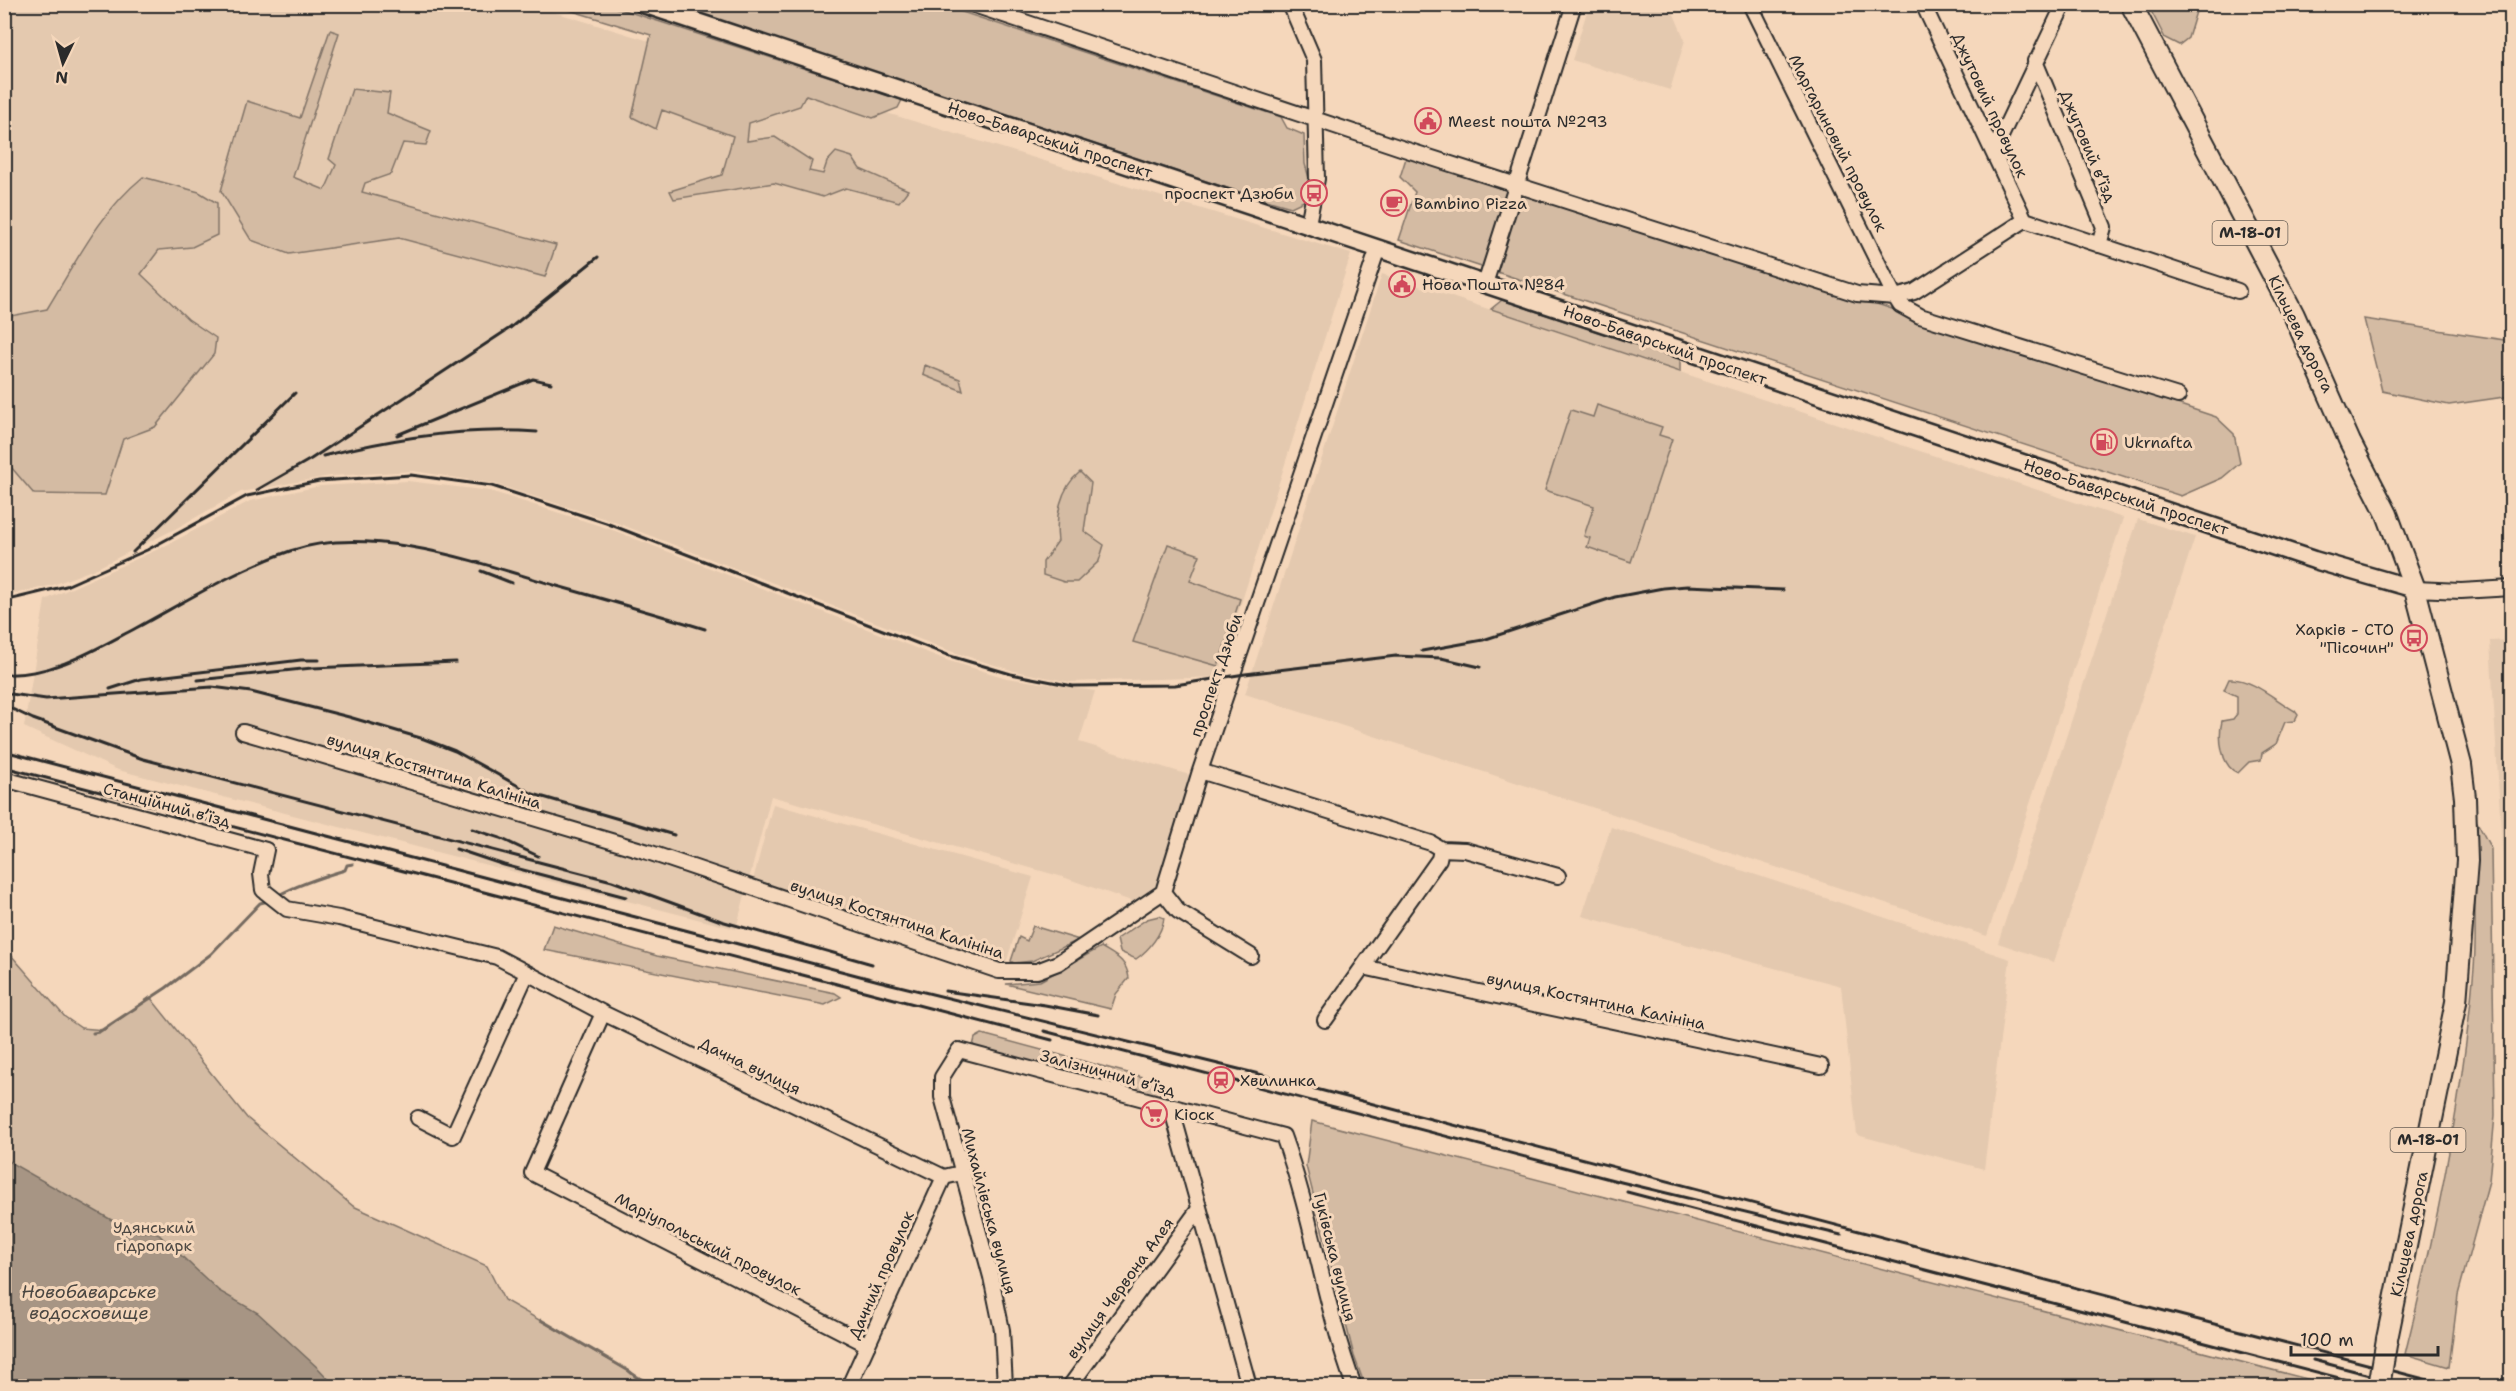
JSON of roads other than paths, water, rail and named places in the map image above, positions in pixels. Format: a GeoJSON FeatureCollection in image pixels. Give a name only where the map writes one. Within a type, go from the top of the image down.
{"type":"FeatureCollection","features":[{"type":"Feature","properties":{"kind":"highway","name":"Кільцева дорога"},"geometry":{"type":"LineString","coordinates":[[2131,4],[2294,315],[2350,442],[2387,514],[2415,589],[2437,678],[2453,729],[2465,798],[2467,861],[2456,1002],[2379,1386]]}},
{"type":"Feature","properties":{"kind":"main road","name":"Ново-Баварський проспект"},"geometry":{"type":"LineString","coordinates":[[643,4],[2314,560],[2415,589]]}},
{"type":"Feature","properties":{"kind":"street"},"geometry":{"type":"LineString","coordinates":[[971,4],[1857,294],[1895,297],[1914,292],[2025,220],[2238,291]]}},
{"type":"Feature","properties":{"kind":"street"},"geometry":{"type":"LineString","coordinates":[[1290,4],[1311,50],[1317,119],[1317,179],[1308,224]]}},
{"type":"Feature","properties":{"kind":"street"},"geometry":{"type":"LineString","coordinates":[[1485,284],[1574,4]]}},
{"type":"Feature","properties":{"kind":"street","name":"Маргариновий провулок"},"geometry":{"type":"LineString","coordinates":[[1750,4],[1895,297]]}},
{"type":"Feature","properties":{"kind":"street","name":"Джутовий провулок"},"geometry":{"type":"LineString","coordinates":[[1923,4],[2025,220]]}},
{"type":"Feature","properties":{"kind":"street"},"geometry":{"type":"LineString","coordinates":[[1994,151],[2064,4]]}},
{"type":"Feature","properties":{"kind":"street","name":"Джутовий в’їзд"},"geometry":{"type":"LineString","coordinates":[[2035,62],[2104,227],[2099,245]]}},
{"type":"Feature","properties":{"kind":"street","name":"проспект Дзюби"},"geometry":{"type":"LineString","coordinates":[[1200,771],[1378,248]]}},
{"type":"Feature","properties":{"kind":"street"},"geometry":{"type":"LineString","coordinates":[[1895,297],[1900,305],[1920,316],[2178,396]]}},
{"type":"Feature","properties":{"kind":"street"},"geometry":{"type":"LineString","coordinates":[[2415,589],[2461,591],[2511,588]]}},
{"type":"Feature","properties":{"kind":"street","name":"вулиця Костянтина Калініна"},"geometry":{"type":"LineString","coordinates":[[243,732],[648,852],[999,972],[1037,971],[1058,963],[1163,892]]}},
{"type":"Feature","properties":{"kind":"street"},"geometry":{"type":"LineString","coordinates":[[1251,957],[1178,911],[1163,892],[1200,771],[1431,843],[1441,849],[1465,850],[1558,876]]}},
{"type":"Feature","properties":{"kind":"street","name":"Станційний в’їзд"},"geometry":{"type":"LineString","coordinates":[[4,779],[266,850],[261,874],[270,898]]}},
{"type":"Feature","properties":{"kind":"street"},"geometry":{"type":"LineString","coordinates":[[1325,1020],[1439,859],[1441,849]]}},
{"type":"Feature","properties":{"kind":"street","name":"Дачна вулиця"},"geometry":{"type":"LineString","coordinates":[[270,898],[287,909],[339,918],[496,957],[603,1013],[944,1177]]}},
{"type":"Feature","properties":{"kind":"street","name":"вулиця Костянтина Калініна"},"geometry":{"type":"LineString","coordinates":[[1363,968],[1821,1066]]}},
{"type":"Feature","properties":{"kind":"street"},"geometry":{"type":"LineString","coordinates":[[418,1118],[453,1136],[527,973]]}},
{"type":"Feature","properties":{"kind":"street","name":"Маріупольський провулок"},"geometry":{"type":"LineString","coordinates":[[603,1013],[532,1173],[868,1345]]}},
{"type":"Feature","properties":{"kind":"street","name":"Залізничний в’їзд"},"geometry":{"type":"LineString","coordinates":[[959,1050],[1283,1136]]}},
{"type":"Feature","properties":{"kind":"street","name":"Михайлівська вулиця"},"geometry":{"type":"LineString","coordinates":[[959,1050],[942,1077],[942,1097],[1000,1319],[1005,1386]]}},
{"type":"Feature","properties":{"kind":"street","name":"вулиця Червона Алея"},"geometry":{"type":"LineString","coordinates":[[1171,1107],[1249,1386]]}},
{"type":"Feature","properties":{"kind":"street","name":"Гуківська вулиця"},"geometry":{"type":"LineString","coordinates":[[1283,1136],[1299,1181],[1342,1354],[1354,1386]]}},
{"type":"Feature","properties":{"kind":"street"},"geometry":{"type":"LineString","coordinates":[[944,1177],[961,1173]]}},
{"type":"Feature","properties":{"kind":"street","name":"Дачний провулок"},"geometry":{"type":"LineString","coordinates":[[849,1386],[944,1177]]}},
{"type":"Feature","properties":{"kind":"street","name":"вулиця Червона Алея"},"geometry":{"type":"LineString","coordinates":[[1070,1386],[1198,1210]]}},
{"type":"Feature","properties":{"kind":"water","name":"Новобаварське водосховище"},"geometry":{"type":"Polygon","coordinates":[[[5,1155],[11,1163],[115,1222],[137,1232],[156,1232],[219,1291],[258,1313],[335,1386],[5,1386],[5,1155]]]}},
{"type":"Feature","properties":{"kind":"waterway"},"geometry":{"type":"LineString","coordinates":[[277,896],[310,881],[345,870],[347,865],[353,864]]}},
{"type":"Feature","properties":{"kind":"waterway"},"geometry":{"type":"LineString","coordinates":[[93,1033],[99,1032],[166,988],[211,954],[260,903],[269,901]]}},
{"type":"Feature","properties":{"kind":"waterway"},"geometry":{"type":"LineString","coordinates":[[541,1320],[629,1371],[647,1386]]}},
{"type":"Feature","properties":{"kind":"railway"},"geometry":{"type":"LineString","coordinates":[[257,490],[311,459],[510,328],[598,257]]}},
{"type":"Feature","properties":{"kind":"railway"},"geometry":{"type":"LineString","coordinates":[[397,435],[533,379],[551,383]]}},
{"type":"Feature","properties":{"kind":"railway"},"geometry":{"type":"LineString","coordinates":[[133,552],[295,393]]}},
{"type":"Feature","properties":{"kind":"railway"},"geometry":{"type":"LineString","coordinates":[[323,456],[429,435],[483,431],[537,432]]}},
{"type":"Feature","properties":{"kind":"railway"},"geometry":{"type":"LineString","coordinates":[[4,601],[66,586],[147,550],[247,496],[319,481],[411,475],[492,486],[606,523],[950,656],[1011,674],[1073,686],[1175,685],[1396,656],[1441,658],[1480,667]]}},
{"type":"Feature","properties":{"kind":"railway"},"geometry":{"type":"LineString","coordinates":[[4,674],[39,671],[73,660],[250,567],[290,551],[321,544],[354,541],[424,549],[459,557],[705,629]]}},
{"type":"Feature","properties":{"kind":"railway"},"geometry":{"type":"LineString","coordinates":[[481,571],[512,583]]}},
{"type":"Feature","properties":{"kind":"railway"},"geometry":{"type":"LineString","coordinates":[[1422,651],[1483,640],[1615,597],[1663,588],[1687,586],[1783,590]]}},
{"type":"Feature","properties":{"kind":"railway"},"geometry":{"type":"LineString","coordinates":[[110,689],[141,679],[301,660],[319,660]]}},
{"type":"Feature","properties":{"kind":"railway"},"geometry":{"type":"LineString","coordinates":[[198,680],[312,668],[456,662]]}},
{"type":"Feature","properties":{"kind":"railway"},"geometry":{"type":"LineString","coordinates":[[4,693],[46,699],[212,687],[251,692],[424,739],[455,751],[533,794],[674,835]]}},
{"type":"Feature","properties":{"kind":"railway"},"geometry":{"type":"LineString","coordinates":[[4,705],[33,719],[143,759],[612,881],[721,921],[872,964]]}},
{"type":"Feature","properties":{"kind":"railway"},"geometry":{"type":"LineString","coordinates":[[4,751],[879,981],[1255,1073],[2451,1386]]}},
{"type":"Feature","properties":{"kind":"railway"},"geometry":{"type":"LineString","coordinates":[[4,767],[1052,1040]]}},
{"type":"Feature","properties":{"kind":"railway"},"geometry":{"type":"LineString","coordinates":[[472,829],[500,838],[538,856]]}},
{"type":"Feature","properties":{"kind":"railway"},"geometry":{"type":"LineString","coordinates":[[456,849],[504,865],[626,897]]}},
{"type":"Feature","properties":{"kind":"railway"},"geometry":{"type":"LineString","coordinates":[[945,991],[1098,1015]]}},
{"type":"Feature","properties":{"kind":"railway"},"geometry":{"type":"LineString","coordinates":[[1044,1031],[1621,1182],[1841,1235]]}},
{"type":"Feature","properties":{"kind":"railway"},"geometry":{"type":"LineString","coordinates":[[1627,1192],[2370,1386]]}},
{"type":"Feature","properties":{"kind":"railway"},"geometry":{"type":"LineString","coordinates":[[2313,1360],[2412,1386]]}},
{"type":"Feature","properties":{"kind":"place","name":"Meest пошта №293"},"geometry":{"type":"Point","coordinates":[1428,121]}},
{"type":"Feature","properties":{"kind":"place","name":"проспект Дзюби"},"geometry":{"type":"Point","coordinates":[1314,193]}},
{"type":"Feature","properties":{"kind":"place","name":"Bambino Pizza"},"geometry":{"type":"Point","coordinates":[1394,203]}},
{"type":"Feature","properties":{"kind":"place","name":"Нова Пошта №84"},"geometry":{"type":"Point","coordinates":[1402,284]}},
{"type":"Feature","properties":{"kind":"place","name":"Ukrnafta"},"geometry":{"type":"Point","coordinates":[2104,442]}},
{"type":"Feature","properties":{"kind":"place","name":"Харків - СТО \"Пісочин\""},"geometry":{"type":"Point","coordinates":[2414,638]}},
{"type":"Feature","properties":{"kind":"place","name":"Хвилинка"},"geometry":{"type":"Point","coordinates":[1221,1080]}},
{"type":"Feature","properties":{"kind":"place","name":"Кіоск"},"geometry":{"type":"Point","coordinates":[1154,1114]}},
{"type":"Feature","properties":{"kind":"park label","name":"Удянський гідропарк"},"geometry":{"type":"Point","coordinates":[154,1236]}}]}
